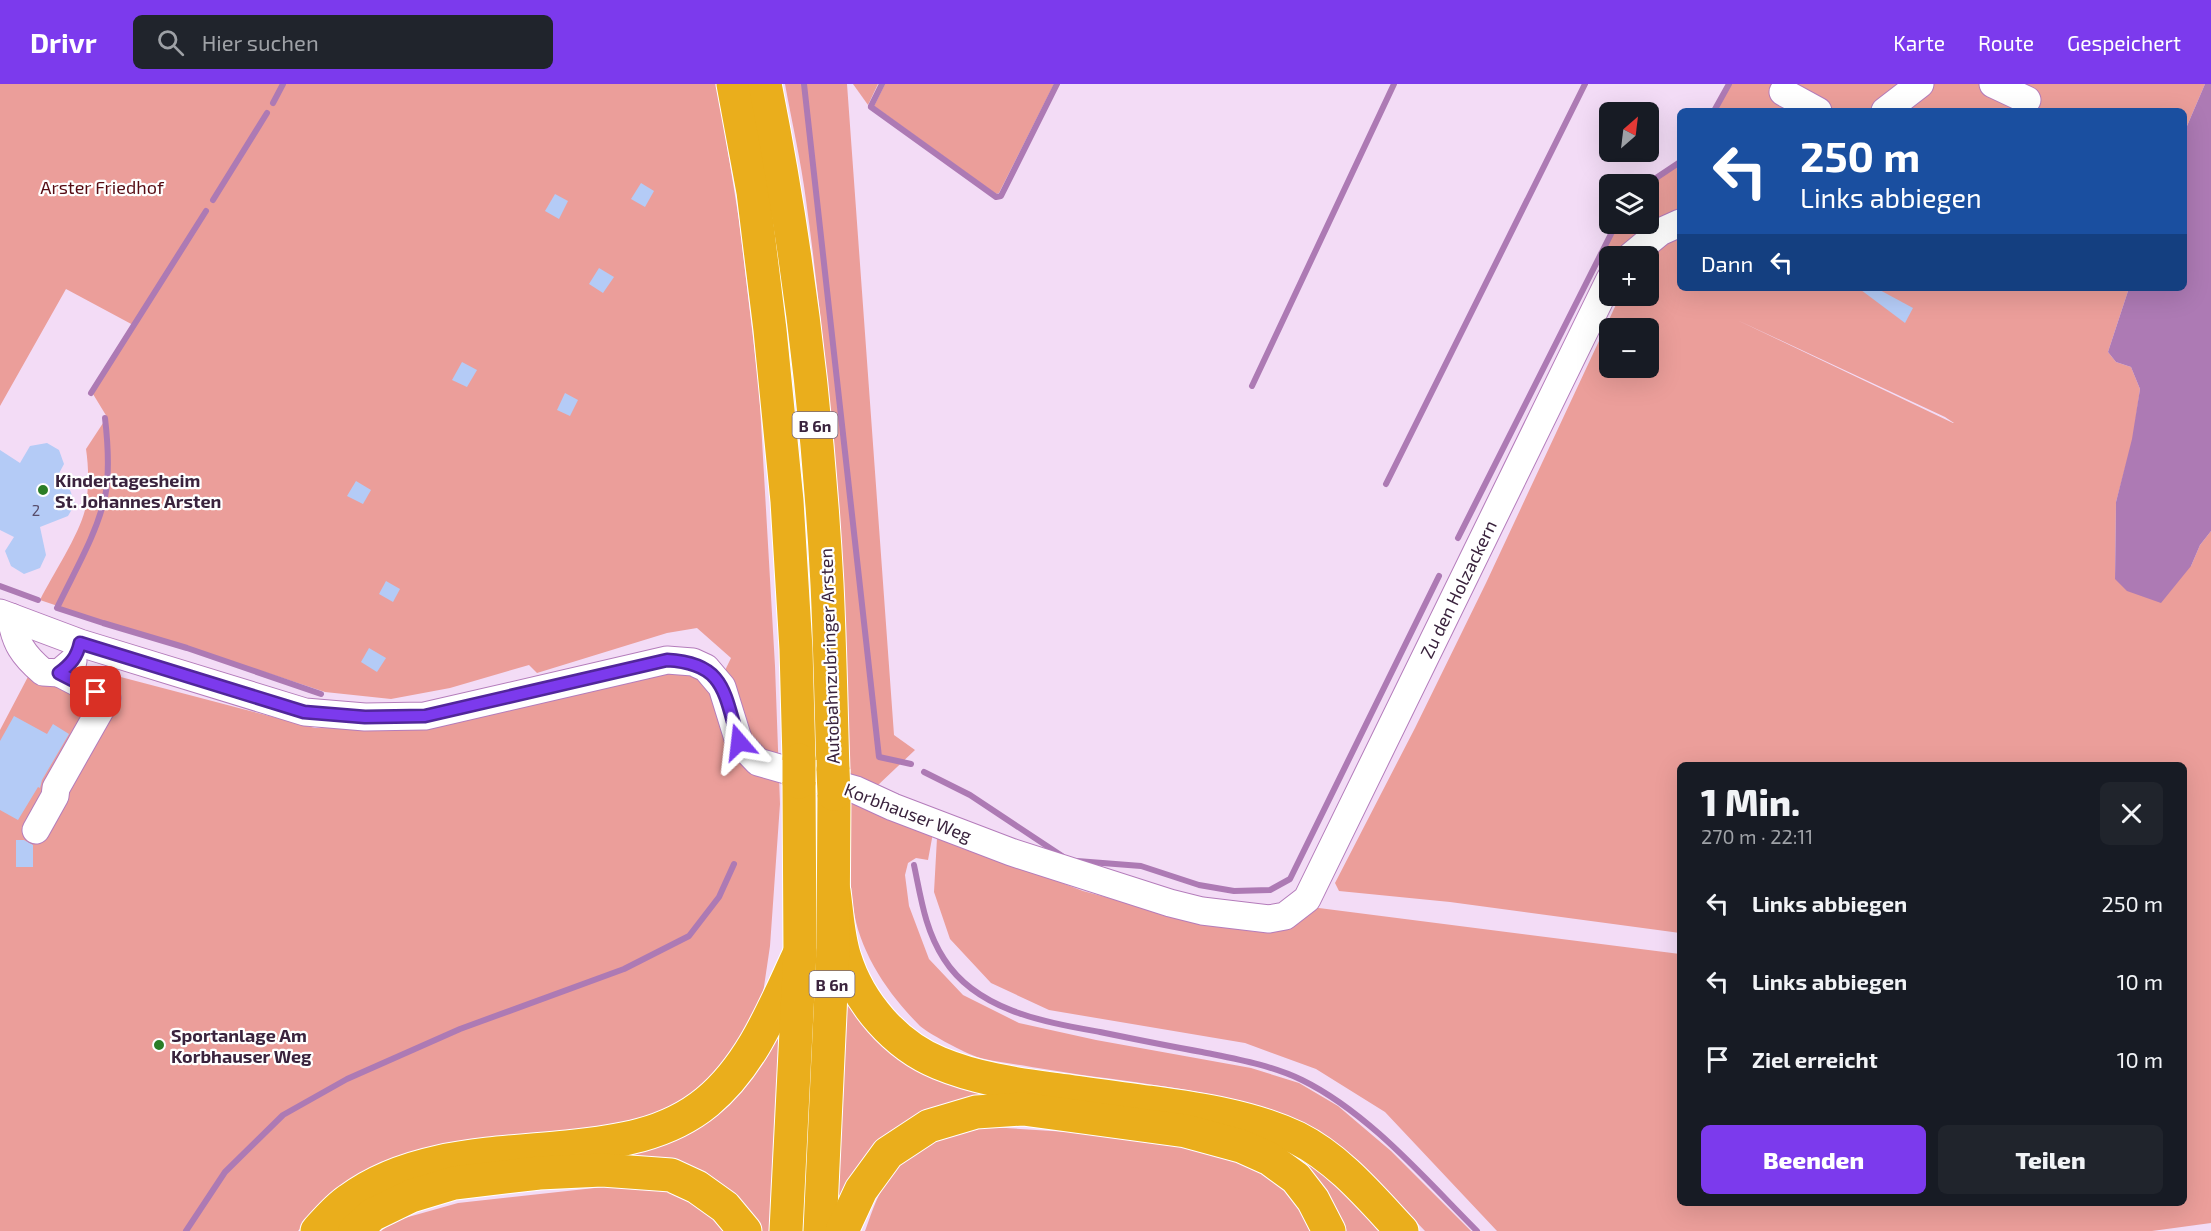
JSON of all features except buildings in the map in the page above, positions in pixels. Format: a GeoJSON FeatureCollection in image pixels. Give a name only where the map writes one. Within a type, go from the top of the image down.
{"type":"FeatureCollection","features":[{"type":"Feature","properties":{"kind":"highway","name":"Autobahnzubringer Arsten"},"geometry":{"type":"LineString","coordinates":[[733,84],[753,192],[770,330],[787,501],[796,649],[800,952],[786,1231]]}},
{"type":"Feature","properties":{"kind":"highway","name":"Autobahnzubringer Arsten"},"geometry":{"type":"LineString","coordinates":[[765,84],[777,142],[809,370],[827,585],[834,782],[834,891],[830,1033],[820,1231]]}},
{"type":"Feature","properties":{"kind":"highway"},"geometry":{"type":"LineString","coordinates":[[834,891],[844,957],[853,978],[884,1025],[910,1047],[937,1062],[974,1076],[1229,1115],[1298,1138],[1331,1159],[1402,1231]]}},
{"type":"Feature","properties":{"kind":"highway"},"geometry":{"type":"LineString","coordinates":[[317,1231],[350,1199],[416,1167],[456,1158],[609,1143],[656,1132],[683,1118],[707,1102],[731,1079],[763,1031],[800,952]]}},
{"type":"Feature","properties":{"kind":"highway"},"geometry":{"type":"LineString","coordinates":[[842,1231],[861,1190],[888,1153],[929,1126],[976,1112],[1023,1109],[1186,1131],[1241,1146],[1270,1159],[1296,1178],[1313,1200],[1329,1231]]}},
{"type":"Feature","properties":{"kind":"highway"},"geometry":{"type":"LineString","coordinates":[[355,1231],[372,1215],[411,1196],[454,1183],[539,1173],[602,1170],[671,1175],[697,1187],[725,1207],[744,1231]]}},
{"type":"Feature","properties":{"kind":"street"},"geometry":{"type":"LineString","coordinates":[[1889,108],[1920,84]]}},
{"type":"Feature","properties":{"kind":"street"},"geometry":{"type":"LineString","coordinates":[[1993,84],[2026,100]]}},
{"type":"Feature","properties":{"kind":"street"},"geometry":{"type":"LineString","coordinates":[[1781,96],[1811,108]]}},
{"type":"Feature","properties":{"kind":"street"},"geometry":{"type":"LineString","coordinates":[[1643,246],[1660,232],[1677,224]]}},
{"type":"Feature","properties":{"kind":"street","name":"Zu den Holzackern"},"geometry":{"type":"LineString","coordinates":[[1307,899],[1599,302]]}},
{"type":"Feature","properties":{"kind":"street"},"geometry":{"type":"LineString","coordinates":[[5,615],[27,659],[43,672],[59,673],[107,698],[56,788],[55,796],[36,831]]}},
{"type":"Feature","properties":{"kind":"street","name":"Korbhauser Weg"},"geometry":{"type":"LineString","coordinates":[[5,615],[70,639],[304,712],[365,717],[425,716],[667,660],[693,662],[706,668],[722,687],[739,742],[758,762],[856,790],[893,807],[1011,852],[1170,903],[1202,911],[1269,919],[1285,916],[1307,899]]}},
{"type":"Feature","properties":{"kind":"street"},"geometry":{"type":"LineString","coordinates":[[59,673],[77,656],[70,639]]}},
{"type":"Feature","properties":{"kind":"green space","name":"Arster Friedhof"},"geometry":{"type":"Polygon","coordinates":[[[0,84],[717,84],[739,220],[759,388],[775,666],[780,804],[770,946],[762,1000],[741,1040],[715,1075],[687,1097],[638,1122],[311,1216],[298,1231],[0,1231],[0,730],[31,671],[81,694],[94,670],[315,728],[423,729],[674,666],[702,676],[713,695],[731,658],[697,628],[667,633],[537,673],[529,665],[450,688],[391,699],[325,692],[40,600],[71,543],[85,510],[88,480],[86,449],[107,417],[93,394],[135,326],[66,289],[0,406],[0,84]]]}},
{"type":"Feature","properties":{"kind":"green space"},"geometry":{"type":"Polygon","coordinates":[[[785,84],[847,84],[894,735],[915,750],[877,786],[849,774],[844,630],[830,415],[806,200],[785,84]]]}},
{"type":"Feature","properties":{"kind":"green space"},"geometry":{"type":"Polygon","coordinates":[[[853,84],[878,84],[868,105],[853,84]]]}},
{"type":"Feature","properties":{"kind":"green space"},"geometry":{"type":"Polygon","coordinates":[[[885,84],[1054,84],[999,193],[996,194],[874,106],[885,84]]]}},
{"type":"Feature","properties":{"kind":"green space"},"geometry":{"type":"Polygon","coordinates":[[[1731,84],[2205,84],[2187,126],[2187,108],[1718,108],[1731,84]]]}},
{"type":"Feature","properties":{"kind":"green space"},"geometry":{"type":"Polygon","coordinates":[[[1677,166],[1677,291],[2128,291],[2108,352],[2116,362],[2131,367],[2140,389],[2133,439],[2116,502],[2115,579],[2191,566],[2200,545],[2211,531],[2211,1223],[2152,1231],[1497,1231],[1385,1112],[1316,1069],[1245,1043],[1049,1010],[991,983],[950,939],[934,892],[937,838],[956,842],[1083,891],[1169,914],[1256,932],[1293,927],[1311,907],[1677,954],[1677,1206],[2187,1206],[2187,762],[1677,762],[1677,933],[1450,902],[1339,891],[1335,883],[1486,583],[1599,341],[1599,378],[1659,378],[1659,318],[1610,318],[1615,306],[1659,306],[1659,246],[1607,246],[1613,234],[1659,234],[1659,178],[1677,166]],[[1737,320],[1953,423],[1945,417],[1737,320]]]}},
{"type":"Feature","properties":{"kind":"green space"},"geometry":{"type":"Polygon","coordinates":[[[851,797],[933,833],[928,860],[916,858],[908,863],[905,875],[909,906],[929,959],[963,995],[1019,1023],[1096,1040],[1251,1068],[1299,1083],[1338,1106],[1391,1151],[1471,1231],[1425,1231],[1372,1176],[1333,1143],[1290,1117],[1266,1108],[1210,1094],[986,1059],[972,1055],[924,1029],[908,1014],[886,986],[861,940],[851,892],[851,797]]]}},
{"type":"Feature","properties":{"kind":"green space"},"geometry":{"type":"Polygon","coordinates":[[[847,997],[893,1048],[1299,1150],[1391,1231],[1340,1231],[1299,1167],[977,1100],[840,1204],[836,1203],[847,997]]]}},
{"type":"Feature","properties":{"kind":"green space"},"geometry":{"type":"Polygon","coordinates":[[[776,1032],[783,1032],[772,1231],[759,1231],[633,1158],[609,1152],[776,1032]]]}},
{"type":"Feature","properties":{"kind":"green space"},"geometry":{"type":"Polygon","coordinates":[[[990,1127],[1132,1136],[1199,1149],[1250,1163],[1289,1189],[1316,1231],[865,1231],[874,1206],[890,1176],[913,1154],[941,1139],[990,1127]]]}},
{"type":"Feature","properties":{"kind":"green space"},"geometry":{"type":"Polygon","coordinates":[[[640,1183],[671,1192],[706,1211],[723,1231],[381,1231],[394,1221],[458,1203],[640,1183]]]}},
{"type":"Feature","properties":{"kind":"shaded area"},"geometry":{"type":"Polygon","coordinates":[[[2205,84],[2211,84],[2211,531],[2200,545],[2191,566],[2161,603],[2127,591],[2115,579],[2116,502],[2132,439],[2140,389],[2131,367],[2116,362],[2108,352],[2128,291],[2187,291],[2187,126],[2205,84]]]}},
{"type":"Feature","properties":{"kind":"waterway"},"geometry":{"type":"LineString","coordinates":[[273,103],[283,84]]}},
{"type":"Feature","properties":{"kind":"waterway"},"geometry":{"type":"LineString","coordinates":[[804,84],[879,757],[911,764]]}},
{"type":"Feature","properties":{"kind":"waterway"},"geometry":{"type":"LineString","coordinates":[[871,106],[882,84]]}},
{"type":"Feature","properties":{"kind":"waterway"},"geometry":{"type":"LineString","coordinates":[[871,107],[996,197],[1001,196],[1057,84]]}},
{"type":"Feature","properties":{"kind":"waterway"},"geometry":{"type":"LineString","coordinates":[[1252,386],[1394,84]]}},
{"type":"Feature","properties":{"kind":"waterway"},"geometry":{"type":"LineString","coordinates":[[1386,484],[1585,84]]}},
{"type":"Feature","properties":{"kind":"waterway"},"geometry":{"type":"LineString","coordinates":[[1716,108],[1729,84]]}},
{"type":"Feature","properties":{"kind":"waterway"},"geometry":{"type":"LineString","coordinates":[[213,200],[267,113]]}},
{"type":"Feature","properties":{"kind":"waterway"},"geometry":{"type":"LineString","coordinates":[[1659,176],[1677,164]]}},
{"type":"Feature","properties":{"kind":"waterway"},"geometry":{"type":"LineString","coordinates":[[91,393],[206,211]]}},
{"type":"Feature","properties":{"kind":"waterway"},"geometry":{"type":"LineString","coordinates":[[1458,538],[1611,234]]}},
{"type":"Feature","properties":{"kind":"waterway"},"geometry":{"type":"LineString","coordinates":[[105,418],[108,458],[105,497],[90,540],[57,608],[187,648],[321,694]]}},
{"type":"Feature","properties":{"kind":"waterway"},"geometry":{"type":"LineString","coordinates":[[1077,861],[1141,866],[1199,885],[1234,891],[1270,890],[1290,879],[1439,576]]}},
{"type":"Feature","properties":{"kind":"waterway"},"geometry":{"type":"LineString","coordinates":[[0,586],[38,600]]}},
{"type":"Feature","properties":{"kind":"waterway"},"geometry":{"type":"LineString","coordinates":[[924,772],[970,795],[1062,856]]}},
{"type":"Feature","properties":{"kind":"waterway"},"geometry":{"type":"LineString","coordinates":[[186,1231],[225,1172],[283,1115],[347,1079],[460,1029],[624,969],[689,936],[719,897],[734,864]]}},
{"type":"Feature","properties":{"kind":"waterway"},"geometry":{"type":"LineString","coordinates":[[914,865],[924,914],[932,937],[944,959],[958,977],[975,991],[1014,1011],[1057,1024],[1240,1060],[1266,1066],[1302,1080],[1327,1094],[1373,1129],[1395,1148],[1477,1231]]}},
{"type":"Feature","properties":{"kind":"place","name":"Kindertagesheim St. Johannes Arsten"},"geometry":{"type":"Point","coordinates":[43,490]}},
{"type":"Feature","properties":{"kind":"place","name":"Sportanlage Am Korbhauser Weg"},"geometry":{"type":"Point","coordinates":[159,1045]}},
{"type":"Feature","properties":{"kind":"route"},"geometry":{"type":"LineString","coordinates":[[96,692],[59,673],[77,656],[80,643],[304,712],[365,717],[425,716],[667,660],[682,661],[693,662],[706,668],[722,687],[739,742]]}}]}
